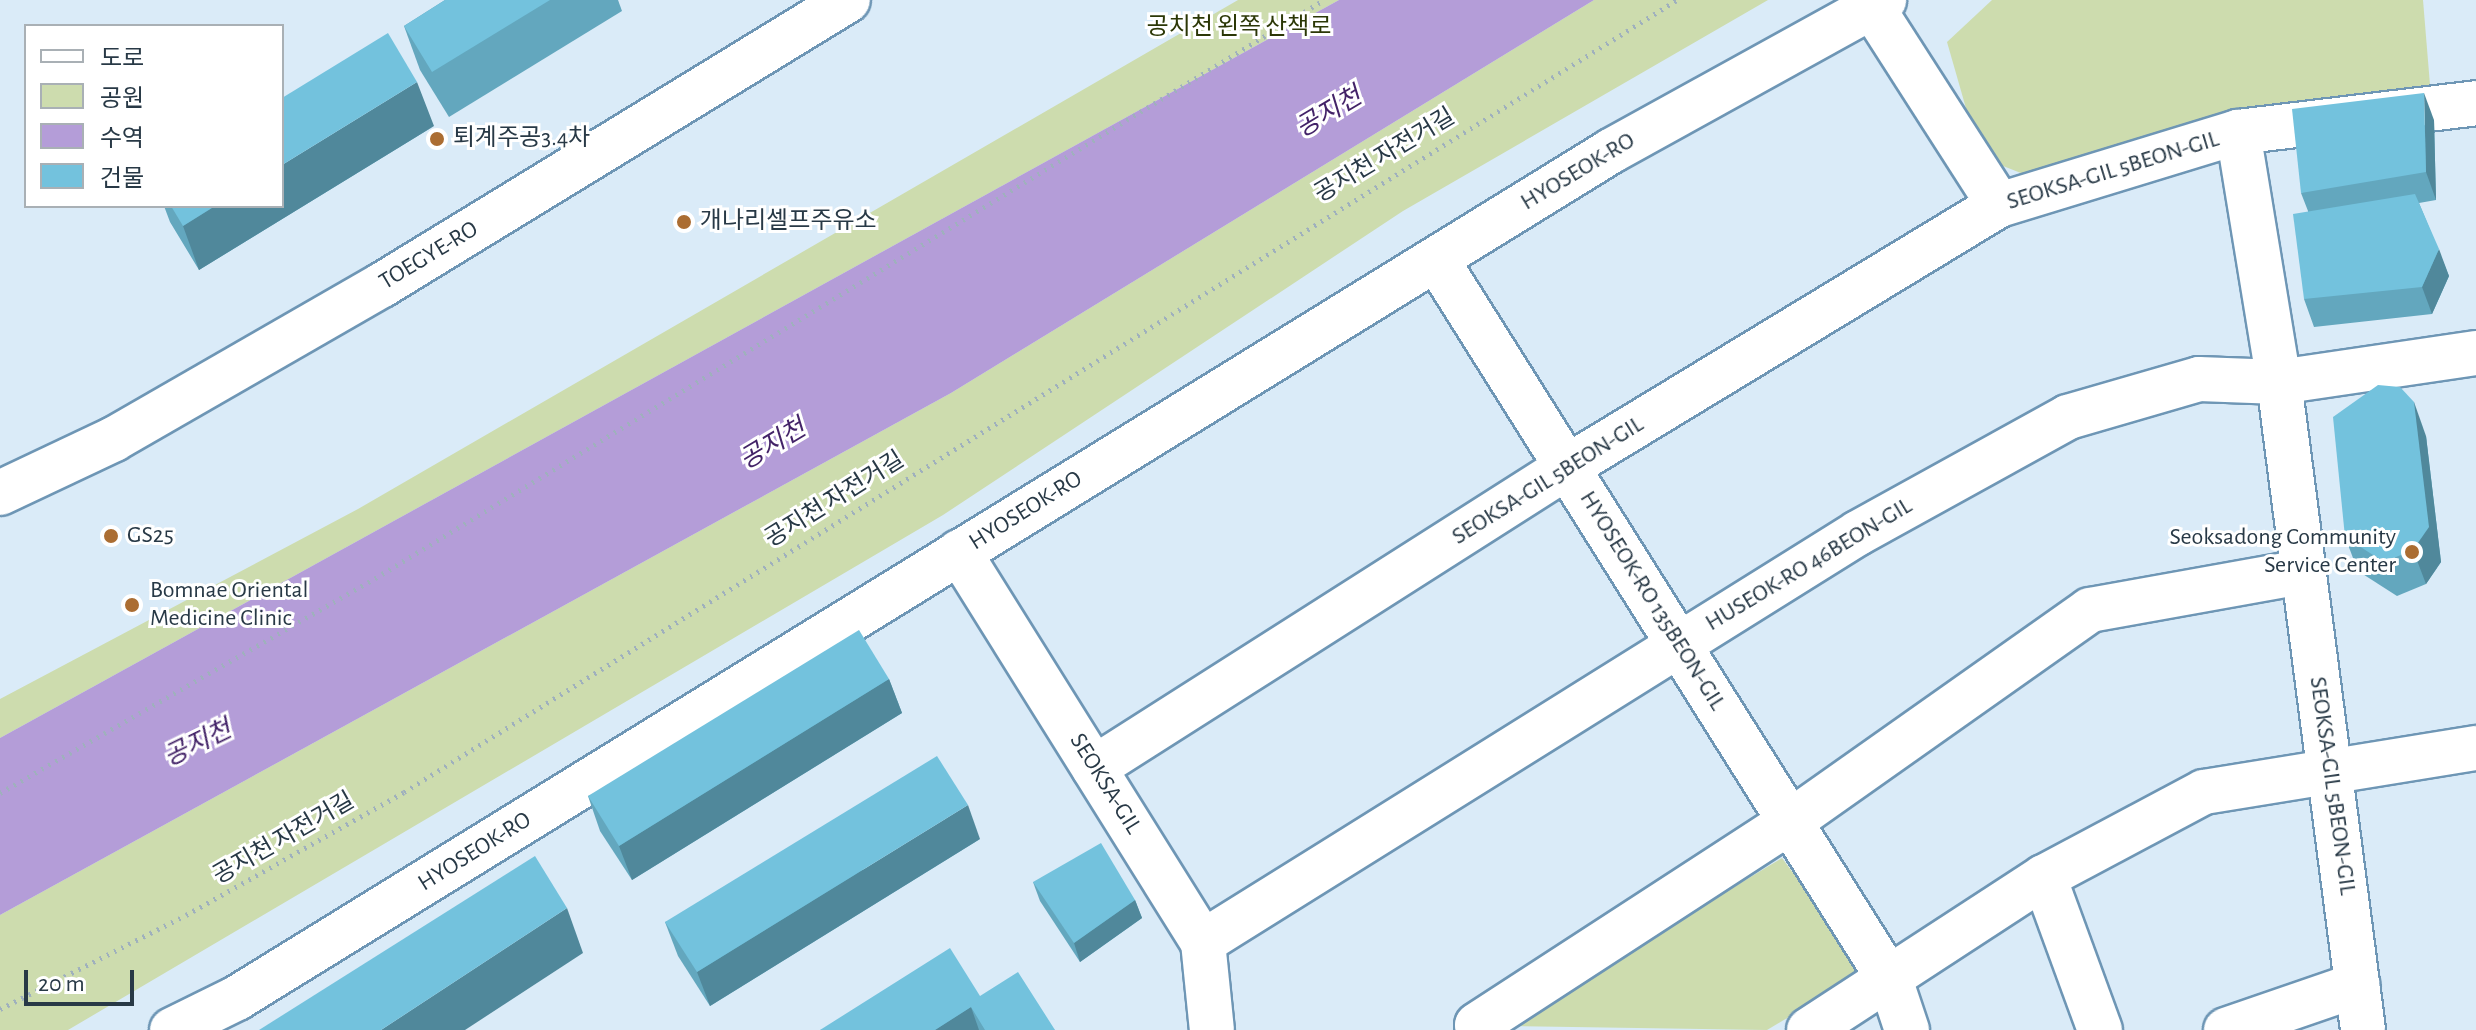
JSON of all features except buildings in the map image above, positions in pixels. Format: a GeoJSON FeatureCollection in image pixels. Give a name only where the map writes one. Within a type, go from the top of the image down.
{"type":"FeatureCollection","features":[{"type":"Feature","properties":{"kind":"street","name":"TOEGYE-RO"},"geometry":{"type":"LineString","coordinates":[[0,493],[114,439],[382,285],[848,0]]}},
{"type":"Feature","properties":{"kind":"street"},"geometry":{"type":"LineString","coordinates":[[1878,4],[1999,205]]}},
{"type":"Feature","properties":{"kind":"street","name":"HYOSEOK-RO"},"geometry":{"type":"LineString","coordinates":[[172,1030],[237,998],[1611,151],[1878,4]]}},
{"type":"Feature","properties":{"kind":"street"},"geometry":{"type":"LineString","coordinates":[[2238,132],[2476,103]]}},
{"type":"Feature","properties":{"kind":"street","name":"SEOKSA-GIL 5BEON-GIL"},"geometry":{"type":"LineString","coordinates":[[1094,768],[1567,467],[1999,205],[2238,132],[2279,382],[2302,572],[2332,770],[2363,1030]]}},
{"type":"Feature","properties":{"kind":"street","name":"HYOSEOK-RO 135BEON-GIL"},"geometry":{"type":"LineString","coordinates":[[1436,259],[1891,982],[1907,1030]]}},
{"type":"Feature","properties":{"kind":"street","name":"HUSEOK-RO 46BEON-GIL"},"geometry":{"type":"LineString","coordinates":[[1203,942],[1678,643],[2068,417],[2199,379],[2279,382],[2476,353]]}},
{"type":"Feature","properties":{"kind":"street","name":"SEOKSA-GIL"},"geometry":{"type":"LineString","coordinates":[[959,552],[1203,942],[1212,1030]]}},
{"type":"Feature","properties":{"kind":"street"},"geometry":{"type":"LineString","coordinates":[[1479,1027],[1791,821],[2090,610],[2302,572]]}},
{"type":"Feature","properties":{"kind":"street"},"geometry":{"type":"LineString","coordinates":[[1809,1030],[1891,982],[2044,877],[2204,792],[2476,748]]}},
{"type":"Feature","properties":{"kind":"street"},"geometry":{"type":"LineString","coordinates":[[2044,877],[2100,1030]]}},
{"type":"Feature","properties":{"kind":"street"},"geometry":{"type":"LineString","coordinates":[[2226,1030],[2357,985]]}},
{"type":"Feature","properties":{"kind":"path"},"geometry":{"type":"LineString","coordinates":[[0,793],[382,574],[1324,0]]}},
{"type":"Feature","properties":{"kind":"path","name":"공지천 자전거길"},"geometry":{"type":"LineString","coordinates":[[0,1009],[186,915],[404,792],[1677,0]]}},
{"type":"Feature","properties":{"kind":"green space","name":"공치천 왼쪽 산책로"},"geometry":{"type":"Polygon","coordinates":[[[1238,0],[1339,0],[0,738],[0,699],[358,509],[1238,0]]]}},
{"type":"Feature","properties":{"kind":"green space"},"geometry":{"type":"Polygon","coordinates":[[[1594,0],[1768,0],[1403,211],[943,515],[68,1030],[0,1030],[0,915],[951,393],[1594,0]]]}},
{"type":"Feature","properties":{"kind":"green space"},"geometry":{"type":"Polygon","coordinates":[[[1992,0],[2423,0],[2430,85],[2026,175],[1980,157],[1947,42],[1992,0]]]}},
{"type":"Feature","properties":{"kind":"green space"},"geometry":{"type":"Polygon","coordinates":[[[1782,858],[1866,971],[1767,1030],[1503,1026],[1782,858]]]}},
{"type":"Feature","properties":{"kind":"water","name":"공지천"},"geometry":{"type":"Polygon","coordinates":[[[1339,0],[1594,0],[951,393],[0,915],[0,738],[1339,0]]]}},
{"type":"Feature","properties":{"kind":"place","name":"퇴계주공3.4차"},"geometry":{"type":"Point","coordinates":[437,139]}},
{"type":"Feature","properties":{"kind":"place","name":"개나리셀프주유소"},"geometry":{"type":"Point","coordinates":[684,222]}},
{"type":"Feature","properties":{"kind":"place","name":"GS25"},"geometry":{"type":"Point","coordinates":[111,536]}},
{"type":"Feature","properties":{"kind":"place","name":"Seoksadong Community Service Center"},"geometry":{"type":"Point","coordinates":[2412,552]}},
{"type":"Feature","properties":{"kind":"place","name":"Bomnae Oriental Medicine Clinic"},"geometry":{"type":"Point","coordinates":[132,605]}}]}
